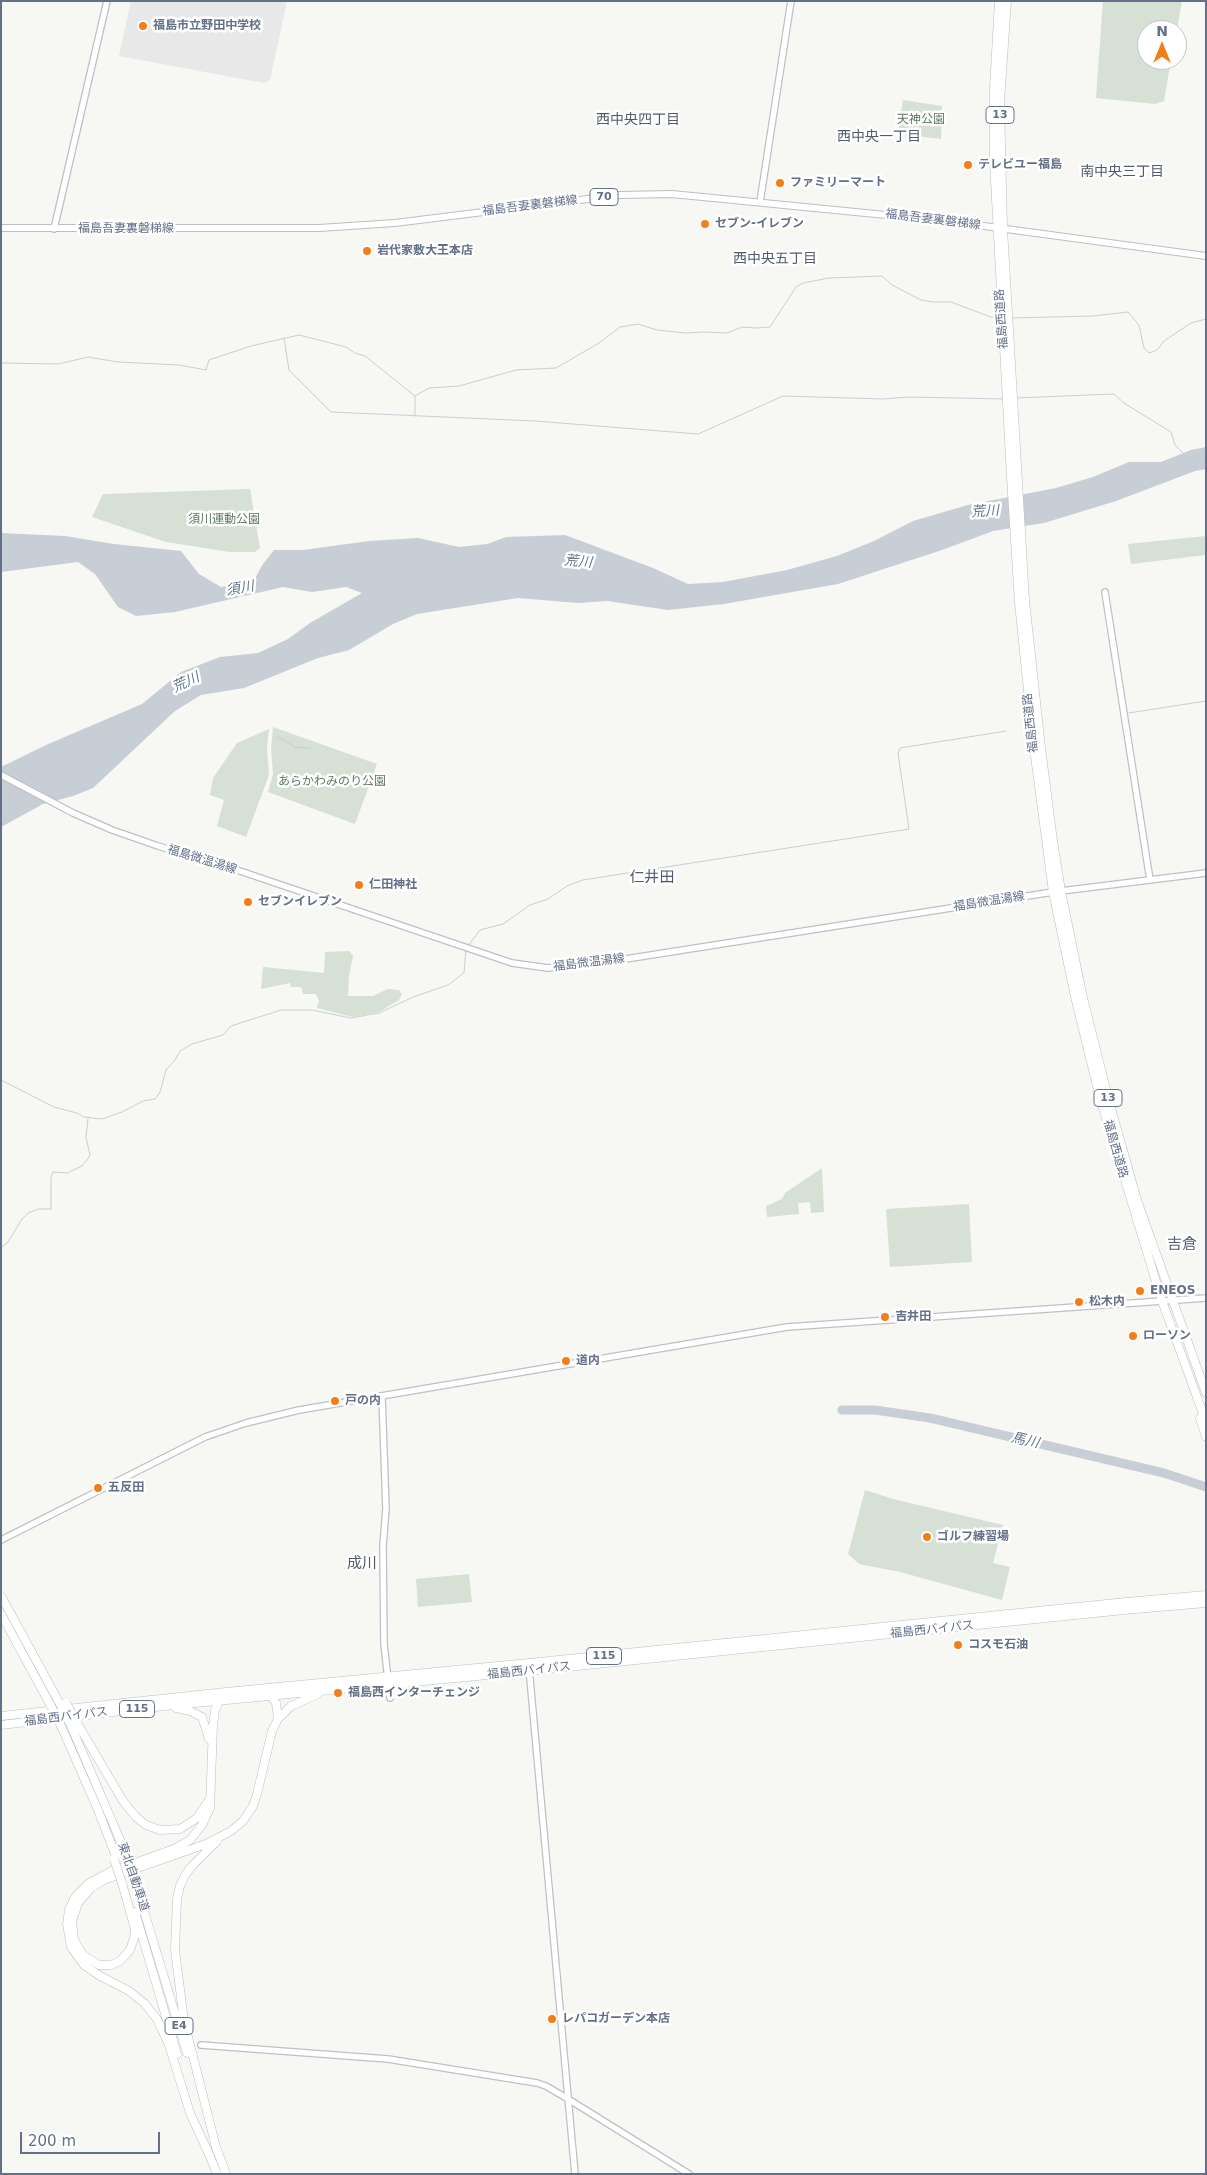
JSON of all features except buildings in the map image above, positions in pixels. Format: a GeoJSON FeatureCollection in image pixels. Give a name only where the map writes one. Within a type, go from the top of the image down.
{"type":"FeatureCollection","features":[{"type":"Feature","properties":{"kind":"highway","name":"福島西道路"},"geometry":{"type":"LineString","coordinates":[[1000,1],[994,88],[999,229],[1008,363],[1019,603],[1028,655],[1034,749],[1075,998],[1101,1102],[1162,1302],[1206,1422]]}},
{"type":"Feature","properties":{"kind":"highway","name":"福島西道路"},"geometry":{"type":"LineString","coordinates":[[999,229],[1000,102],[1007,1]]}},
{"type":"Feature","properties":{"kind":"highway","name":"福島西道路"},"geometry":{"type":"LineString","coordinates":[[1057,891],[1082,998],[1138,1200],[1206,1393]]}},
{"type":"Feature","properties":{"kind":"highway"},"geometry":{"type":"LineString","coordinates":[[1198,1399],[1199,1413],[1206,1437]]}},
{"type":"Feature","properties":{"kind":"highway","name":"福島西バイパス"},"geometry":{"type":"LineString","coordinates":[[529,1667],[1206,1595]]}},
{"type":"Feature","properties":{"kind":"highway"},"geometry":{"type":"LineString","coordinates":[[1,1596],[74,1724],[123,1802],[146,1825],[160,1830],[180,1829],[198,1818],[210,1799]]}},
{"type":"Feature","properties":{"kind":"highway","name":"福島西バイパス"},"geometry":{"type":"LineString","coordinates":[[1,1716],[262,1688],[388,1681],[1206,1603]]}},
{"type":"Feature","properties":{"kind":"highway","name":"東北自動車道"},"geometry":{"type":"LineString","coordinates":[[1,1614],[62,1728],[98,1810],[124,1882],[181,2069],[217,2174]]}},
{"type":"Feature","properties":{"kind":"highway","name":"福島西バイパス"},"geometry":{"type":"LineString","coordinates":[[1,1725],[164,1706],[337,1689],[388,1681]]}},
{"type":"Feature","properties":{"kind":"highway"},"geometry":{"type":"LineString","coordinates":[[262,1688],[272,1696],[276,1704],[278,1718]]}},
{"type":"Feature","properties":{"kind":"highway"},"geometry":{"type":"LineString","coordinates":[[124,1882],[135,1929],[134,1938],[130,1950],[120,1961],[99,1965],[83,1955],[76,1945],[73,1934],[72,1921],[76,1908],[86,1891],[104,1880],[206,1844],[222,1836],[243,1821],[253,1806],[272,1731],[278,1718],[298,1702],[337,1689]]}},
{"type":"Feature","properties":{"kind":"highway"},"geometry":{"type":"LineString","coordinates":[[208,2152],[190,2113],[169,2045],[157,2019],[144,2003],[129,1991],[100,1976],[84,1965],[71,1947],[67,1924],[69,1910],[75,1897],[94,1879],[174,1849],[190,1840],[205,1820],[210,1808],[211,1748],[217,1702],[226,1692]]}},
{"type":"Feature","properties":{"kind":"highway"},"geometry":{"type":"LineString","coordinates":[[164,1706],[190,1711],[202,1717],[211,1748]]}},
{"type":"Feature","properties":{"kind":"highway","name":"東北自動車道"},"geometry":{"type":"LineString","coordinates":[[74,1724],[134,1878],[203,2111],[226,2174]]}},
{"type":"Feature","properties":{"kind":"highway"},"geometry":{"type":"LineString","coordinates":[[217,2151],[184,2021],[175,1950],[177,1899],[180,1886],[192,1866],[222,1836]]}},
{"type":"Feature","properties":{"kind":"main road","name":"福島吾妻裏磐梯線"},"geometry":{"type":"LineString","coordinates":[[1,228],[319,228],[394,223],[628,194],[672,194],[999,229],[1206,256]]}},
{"type":"Feature","properties":{"kind":"street"},"geometry":{"type":"LineString","coordinates":[[54,229],[107,1]]}},
{"type":"Feature","properties":{"kind":"street"},"geometry":{"type":"LineString","coordinates":[[760,202],[791,1]]}},
{"type":"Feature","properties":{"kind":"street"},"geometry":{"type":"LineString","coordinates":[[1105,592],[1150,880]]}},
{"type":"Feature","properties":{"kind":"street","name":"福島微温湯線"},"geometry":{"type":"LineString","coordinates":[[1,776],[112,830],[331,901],[514,964],[561,968],[1057,891],[1206,873]]}},
{"type":"Feature","properties":{"kind":"street"},"geometry":{"type":"LineString","coordinates":[[1,1540],[205,1437],[271,1416],[787,1327],[1206,1298]]}},
{"type":"Feature","properties":{"kind":"street"},"geometry":{"type":"LineString","coordinates":[[382,1397],[386,1508],[383,1546],[384,1644],[390,1698]]}},
{"type":"Feature","properties":{"kind":"street"},"geometry":{"type":"LineString","coordinates":[[529,1667],[575,2174]]}},
{"type":"Feature","properties":{"kind":"street"},"geometry":{"type":"LineString","coordinates":[[201,2045],[388,2059],[537,2083],[568,2099],[689,2174]]}},
{"type":"Feature","properties":{"kind":"shaded area"},"geometry":{"type":"Polygon","coordinates":[[[131,1],[287,1],[270,80],[264,83],[119,56],[131,1]]]}},
{"type":"Feature","properties":{"kind":"green space"},"geometry":{"type":"Polygon","coordinates":[[[1103,1],[1182,1],[1179,20],[1137,20],[1137,70],[1169,70],[1164,101],[1155,104],[1096,98],[1103,1]]]}},
{"type":"Feature","properties":{"kind":"green space","name":"天神公園"},"geometry":{"type":"Polygon","coordinates":[[[903,100],[942,106],[941,139],[898,134],[903,100]]]}},
{"type":"Feature","properties":{"kind":"green space","name":"須川運動公園"},"geometry":{"type":"Polygon","coordinates":[[[250,489],[260,548],[255,552],[230,552],[166,542],[92,517],[103,494],[250,489]]]}},
{"type":"Feature","properties":{"kind":"green space"},"geometry":{"type":"Polygon","coordinates":[[[1206,536],[1206,555],[1131,564],[1128,544],[1206,536]]]}},
{"type":"Feature","properties":{"kind":"green space","name":"あらかわみのり公園"},"geometry":{"type":"Polygon","coordinates":[[[273,727],[377,764],[355,824],[268,792],[273,774],[271,749],[273,727]]]}},
{"type":"Feature","properties":{"kind":"green space"},"geometry":{"type":"Polygon","coordinates":[[[269,729],[267,748],[269,775],[246,837],[217,826],[224,800],[210,795],[213,778],[237,743],[269,729]]]}},
{"type":"Feature","properties":{"kind":"green space"},"geometry":{"type":"Polygon","coordinates":[[[349,951],[353,956],[349,975],[348,996],[373,996],[388,989],[399,990],[402,994],[399,1000],[379,1012],[353,1017],[317,1008],[319,1001],[316,994],[303,994],[301,987],[291,987],[290,983],[261,989],[263,967],[324,973],[325,952],[349,951]]]}},
{"type":"Feature","properties":{"kind":"green space"},"geometry":{"type":"Polygon","coordinates":[[[822,1168],[824,1212],[811,1213],[810,1202],[798,1203],[799,1214],[767,1217],[766,1206],[782,1199],[785,1193],[822,1168]]]}},
{"type":"Feature","properties":{"kind":"green space"},"geometry":{"type":"Polygon","coordinates":[[[969,1204],[972,1262],[890,1267],[886,1209],[969,1204]]]}},
{"type":"Feature","properties":{"kind":"green space"},"geometry":{"type":"Polygon","coordinates":[[[865,1490],[893,1499],[1003,1525],[993,1563],[1010,1567],[1002,1600],[900,1572],[859,1564],[848,1554],[865,1490]]]}},
{"type":"Feature","properties":{"kind":"green space"},"geometry":{"type":"Polygon","coordinates":[[[469,1574],[472,1602],[418,1607],[416,1579],[469,1574]]]}},
{"type":"Feature","properties":{"kind":"water"},"geometry":{"type":"Polygon","coordinates":[[[1206,447],[1206,469],[1195,471],[1116,501],[1044,523],[993,531],[838,584],[724,604],[668,610],[607,601],[578,603],[518,598],[417,614],[393,624],[349,650],[318,658],[244,688],[201,695],[175,711],[93,788],[73,796],[43,804],[1,827],[1,767],[46,745],[142,704],[181,672],[220,657],[258,653],[288,639],[310,623],[362,593],[346,587],[312,592],[283,587],[175,612],[136,616],[118,607],[95,574],[78,562],[1,572],[1,533],[65,536],[114,544],[181,551],[199,574],[221,587],[254,580],[274,550],[303,550],[369,541],[418,538],[459,547],[487,544],[506,537],[565,535],[653,568],[688,584],[723,582],[787,570],[837,556],[874,541],[913,521],[968,505],[1056,488],[1093,477],[1129,462],[1161,462],[1191,450],[1206,447]]]}},
{"type":"Feature","properties":{"kind":"waterway"},"geometry":{"type":"LineString","coordinates":[[415,396],[429,388],[459,386],[516,370],[556,368],[599,343],[620,327],[638,324],[657,330],[686,333],[727,333],[742,327],[770,327],[796,287],[803,283],[829,278],[882,276],[892,285],[921,300],[951,302],[991,317],[1000,318]]}},
{"type":"Feature","properties":{"kind":"waterway"},"geometry":{"type":"LineString","coordinates":[[1012,318],[1093,316],[1128,312],[1139,325],[1144,348],[1149,353],[1157,350],[1164,341],[1191,323],[1206,319]]}},
{"type":"Feature","properties":{"kind":"waterway"},"geometry":{"type":"LineString","coordinates":[[1,363],[58,364],[88,357],[118,362],[179,365],[206,370],[209,360],[251,346],[299,335],[346,347],[355,353],[365,356],[415,396],[415,416]]}},
{"type":"Feature","properties":{"kind":"waterway"},"geometry":{"type":"LineString","coordinates":[[284,338],[289,370],[331,412],[535,421],[698,434],[783,396],[883,399],[908,397],[1004,399]]}},
{"type":"Feature","properties":{"kind":"waterway"},"geometry":{"type":"LineString","coordinates":[[1016,398],[1114,394],[1124,403],[1171,432],[1175,445],[1183,453]]}},
{"type":"Feature","properties":{"kind":"waterway"},"geometry":{"type":"LineString","coordinates":[[1129,713],[1206,701]]}},
{"type":"Feature","properties":{"kind":"waterway"},"geometry":{"type":"LineString","coordinates":[[468,946],[480,930],[503,924],[530,905],[548,899],[567,886],[583,880],[909,829],[898,753],[900,748],[1006,731]]}},
{"type":"Feature","properties":{"kind":"waterway"},"geometry":{"type":"LineString","coordinates":[[278,737],[295,747],[310,748]]}},
{"type":"Feature","properties":{"kind":"waterway"},"geometry":{"type":"LineString","coordinates":[[1,1080],[54,1107],[77,1113],[84,1117],[102,1119],[122,1112],[143,1101],[155,1099],[160,1092],[166,1070],[180,1051],[192,1044],[223,1035],[231,1026],[281,1010],[312,1010],[351,1018],[379,1013],[413,997],[448,985],[464,973],[466,949]]}},
{"type":"Feature","properties":{"kind":"waterway"},"geometry":{"type":"LineString","coordinates":[[1,1248],[8,1242],[22,1219],[28,1213],[38,1209],[51,1209],[51,1178],[53,1172],[67,1173],[82,1166],[87,1160],[90,1155],[86,1137],[88,1119]]}},
{"type":"Feature","properties":{"kind":"waterway","name":"馬川"},"geometry":{"type":"LineString","coordinates":[[842,1410],[875,1410],[930,1418],[1164,1473],[1206,1487]]}},
{"type":"Feature","properties":{"kind":"place","name":"福島市立野田中学校"},"geometry":{"type":"Point","coordinates":[143,26]}},
{"type":"Feature","properties":{"kind":"place","name":"テレビユー福島"},"geometry":{"type":"Point","coordinates":[968,165]}},
{"type":"Feature","properties":{"kind":"place","name":"ファミリーマート"},"geometry":{"type":"Point","coordinates":[780,183]}},
{"type":"Feature","properties":{"kind":"place","name":"セブン-イレブン"},"geometry":{"type":"Point","coordinates":[705,224]}},
{"type":"Feature","properties":{"kind":"place","name":"岩代家敷大王本店"},"geometry":{"type":"Point","coordinates":[367,251]}},
{"type":"Feature","properties":{"kind":"place","name":"仁田神社"},"geometry":{"type":"Point","coordinates":[359,885]}},
{"type":"Feature","properties":{"kind":"place","name":"セブンイレブン"},"geometry":{"type":"Point","coordinates":[248,902]}},
{"type":"Feature","properties":{"kind":"place","name":"ENEOS"},"geometry":{"type":"Point","coordinates":[1140,1291]}},
{"type":"Feature","properties":{"kind":"place","name":"松木内"},"geometry":{"type":"Point","coordinates":[1079,1302]}},
{"type":"Feature","properties":{"kind":"place","name":"吉井田"},"geometry":{"type":"Point","coordinates":[885,1317]}},
{"type":"Feature","properties":{"kind":"place","name":"ローソン"},"geometry":{"type":"Point","coordinates":[1133,1336]}},
{"type":"Feature","properties":{"kind":"place","name":"道内"},"geometry":{"type":"Point","coordinates":[566,1361]}},
{"type":"Feature","properties":{"kind":"place","name":"戸の内"},"geometry":{"type":"Point","coordinates":[335,1401]}},
{"type":"Feature","properties":{"kind":"place","name":"五反田"},"geometry":{"type":"Point","coordinates":[98,1488]}},
{"type":"Feature","properties":{"kind":"place","name":"ゴルフ練習場"},"geometry":{"type":"Point","coordinates":[927,1537]}},
{"type":"Feature","properties":{"kind":"place","name":"コスモ石油"},"geometry":{"type":"Point","coordinates":[958,1645]}},
{"type":"Feature","properties":{"kind":"place","name":"福島西インターチェンジ"},"geometry":{"type":"Point","coordinates":[338,1693]}},
{"type":"Feature","properties":{"kind":"place","name":"レパコガーデン本店"},"geometry":{"type":"Point","coordinates":[552,2019]}},
{"type":"Feature","properties":{"kind":"district","name":"西中央四丁目"},"geometry":{"type":"Point","coordinates":[638,120]}},
{"type":"Feature","properties":{"kind":"district","name":"西中央一丁目"},"geometry":{"type":"Point","coordinates":[879,137]}},
{"type":"Feature","properties":{"kind":"district","name":"南中央三丁目"},"geometry":{"type":"Point","coordinates":[1122,172]}},
{"type":"Feature","properties":{"kind":"district","name":"西中央五丁目"},"geometry":{"type":"Point","coordinates":[775,259]}},
{"type":"Feature","properties":{"kind":"district","name":"仁井田"},"geometry":{"type":"Point","coordinates":[652,878]}},
{"type":"Feature","properties":{"kind":"district","name":"吉倉"},"geometry":{"type":"Point","coordinates":[1182,1245]}},
{"type":"Feature","properties":{"kind":"district","name":"成川"},"geometry":{"type":"Point","coordinates":[362,1564]}},
{"type":"Feature","properties":{"kind":"water label","name":"荒川"},"geometry":{"type":"Point","coordinates":[985,512]}},
{"type":"Feature","properties":{"kind":"water label","name":"荒川"},"geometry":{"type":"Point","coordinates":[578,562]}},
{"type":"Feature","properties":{"kind":"water label","name":"須川"},"geometry":{"type":"Point","coordinates":[240,589]}},
{"type":"Feature","properties":{"kind":"water label","name":"荒川"},"geometry":{"type":"Point","coordinates":[186,683]}}]}
